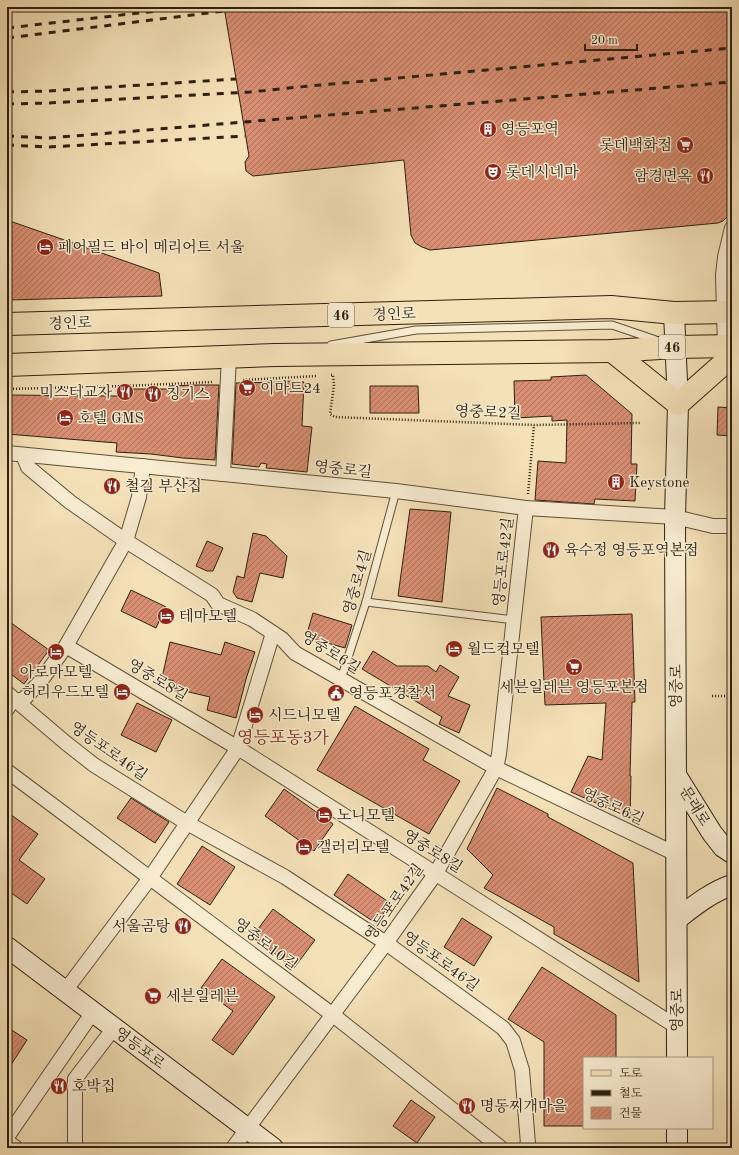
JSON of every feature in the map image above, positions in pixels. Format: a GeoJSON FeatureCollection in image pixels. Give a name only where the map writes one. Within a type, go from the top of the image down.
{"type":"FeatureCollection","features":[{"type":"Feature","properties":{"kind":"main road","name":"경인로"},"geometry":{"type":"LineString","coordinates":[[7,324],[612,307],[674,313],[728,312]]}},
{"type":"Feature","properties":{"kind":"main road","name":"영중로"},"geometry":{"type":"LineString","coordinates":[[674,313],[678,404],[675,517],[677,1057]]}},
{"type":"Feature","properties":{"kind":"main road","name":"46"},"geometry":{"type":"LineString","coordinates":[[7,365],[275,355],[612,351],[676,347],[730,350]]}},
{"type":"Feature","properties":{"kind":"main road"},"geometry":{"type":"LineString","coordinates":[[612,351],[678,404],[730,350]]}},
{"type":"Feature","properties":{"kind":"main road","name":"문래로"},"geometry":{"type":"LineString","coordinates":[[676,776],[712,833],[723,847],[732,853]]}},
{"type":"Feature","properties":{"kind":"main road"},"geometry":{"type":"LineString","coordinates":[[677,919],[697,903],[723,888],[732,885]]}},
{"type":"Feature","properties":{"kind":"main road","name":"영등포로"},"geometry":{"type":"LineString","coordinates":[[7,947],[273,1148]]}},
{"type":"Feature","properties":{"kind":"main road"},"geometry":{"type":"LineString","coordinates":[[677,1129],[677,1148]]}},
{"type":"Feature","properties":{"kind":"street"},"geometry":{"type":"LineString","coordinates":[[730,350],[728,312],[723,275],[725,257],[732,228]]}},
{"type":"Feature","properties":{"kind":"street"},"geometry":{"type":"LineString","coordinates":[[223,474],[229,357]]}},
{"type":"Feature","properties":{"kind":"street","name":"영중로길"},"geometry":{"type":"LineString","coordinates":[[7,453],[396,491],[526,508],[675,517],[713,526],[732,526]]}},
{"type":"Feature","properties":{"kind":"street","name":"영중로6길"},"geometry":{"type":"LineString","coordinates":[[23,455],[28,467],[70,502],[126,541],[212,595],[218,604],[252,620],[282,639],[295,653],[496,768],[676,854]]}},
{"type":"Feature","properties":{"kind":"street"},"geometry":{"type":"LineString","coordinates":[[10,701],[24,699],[40,682],[66,646],[126,541],[139,497],[142,466]]}},
{"type":"Feature","properties":{"kind":"street","name":"영등포로42길"},"geometry":{"type":"LineString","coordinates":[[233,1148],[333,1015],[436,873],[496,768],[499,754],[526,508]]}},
{"type":"Feature","properties":{"kind":"street"},"geometry":{"type":"LineString","coordinates":[[65,991],[150,878],[238,748],[273,633]]}},
{"type":"Feature","properties":{"kind":"street","name":"영중로8길"},"geometry":{"type":"LineString","coordinates":[[66,646],[238,748],[677,1027]]}},
{"type":"Feature","properties":{"kind":"street","name":"영등포로46길"},"geometry":{"type":"LineString","coordinates":[[10,701],[94,765],[187,823],[285,877],[386,943],[503,1028],[513,1041],[522,1070],[528,1144],[525,1148]]}},
{"type":"Feature","properties":{"kind":"street","name":"영중로10길"},"geometry":{"type":"LineString","coordinates":[[7,771],[333,1015],[501,1148]]}},
{"type":"Feature","properties":{"kind":"street"},"geometry":{"type":"LineString","coordinates":[[7,1137],[93,1012]]}},
{"type":"Feature","properties":{"kind":"street"},"geometry":{"type":"LineString","coordinates":[[76,1148],[75,1079],[114,1028]]}},
{"type":"Feature","properties":{"kind":"street"},"geometry":{"type":"LineString","coordinates":[[7,1141],[16,1148]]}},
{"type":"Feature","properties":{"kind":"lane"},"geometry":{"type":"LineString","coordinates":[[322,346],[416,330],[612,326],[676,347]]}},
{"type":"Feature","properties":{"kind":"lane"},"geometry":{"type":"LineString","coordinates":[[275,355],[314,348]]}},
{"type":"Feature","properties":{"kind":"lane","name":"영중로4길"},"geometry":{"type":"LineString","coordinates":[[341,679],[366,602],[396,491]]}},
{"type":"Feature","properties":{"kind":"lane","name":"영등포로42길"},"geometry":{"type":"LineString","coordinates":[[366,602],[514,620]]}},
{"type":"Feature","properties":{"kind":"path","name":"영중로2길"},"geometry":{"type":"LineString","coordinates":[[325,375],[333,375],[334,385],[330,414],[334,416],[534,425],[640,423]]}},
{"type":"Feature","properties":{"kind":"path"},"geometry":{"type":"LineString","coordinates":[[7,389],[124,386],[318,376]]}},
{"type":"Feature","properties":{"kind":"path"},"geometry":{"type":"LineString","coordinates":[[526,508],[534,425]]}},
{"type":"Feature","properties":{"kind":"path"},"geometry":{"type":"LineString","coordinates":[[712,696],[732,696]]}},
{"type":"Feature","properties":{"kind":"building","name":"영등포역"},"geometry":{"type":"Polygon","coordinates":[[[224,7],[732,7],[732,184],[729,185],[731,209],[729,215],[723,221],[718,223],[430,250],[422,247],[415,243],[411,235],[404,160],[253,176],[246,171],[245,162],[249,156],[224,7]]]}},
{"type":"Feature","properties":{"kind":"building","name":"페어필드 바이 메리어트 서울"},"geometry":{"type":"Polygon","coordinates":[[[7,220],[159,273],[162,296],[7,300],[7,220]]]}},
{"type":"Feature","properties":{"kind":"building"},"geometry":{"type":"Polygon","coordinates":[[[586,375],[632,414],[631,464],[637,464],[635,501],[595,499],[594,504],[535,500],[538,461],[566,463],[567,420],[552,421],[552,416],[515,418],[514,381],[551,380],[551,377],[586,375]]]}},
{"type":"Feature","properties":{"kind":"building"},"geometry":{"type":"Polygon","coordinates":[[[284,381],[304,382],[302,426],[312,427],[307,472],[266,468],[267,464],[261,463],[259,467],[232,464],[236,383],[284,381]]]}},
{"type":"Feature","properties":{"kind":"building"},"geometry":{"type":"Polygon","coordinates":[[[219,385],[215,460],[116,452],[117,443],[7,434],[7,395],[118,396],[118,389],[169,389],[169,386],[219,385]]]}},
{"type":"Feature","properties":{"kind":"building"},"geometry":{"type":"Polygon","coordinates":[[[370,386],[418,386],[419,413],[370,413],[370,386]]]}},
{"type":"Feature","properties":{"kind":"building"},"geometry":{"type":"Polygon","coordinates":[[[718,407],[732,408],[732,436],[717,435],[718,407]]]}},
{"type":"Feature","properties":{"kind":"building"},"geometry":{"type":"Polygon","coordinates":[[[410,509],[451,512],[442,602],[398,596],[410,509]]]}},
{"type":"Feature","properties":{"kind":"building"},"geometry":{"type":"Polygon","coordinates":[[[253,533],[266,536],[287,556],[283,578],[260,573],[252,602],[237,598],[233,592],[237,576],[244,578],[253,533]]]}},
{"type":"Feature","properties":{"kind":"building"},"geometry":{"type":"Polygon","coordinates":[[[207,541],[223,548],[213,571],[207,571],[196,566],[207,541]]]}},
{"type":"Feature","properties":{"kind":"building"},"geometry":{"type":"Polygon","coordinates":[[[131,590],[166,607],[156,628],[121,611],[131,590]]]}},
{"type":"Feature","properties":{"kind":"building"},"geometry":{"type":"Polygon","coordinates":[[[313,613],[352,625],[345,648],[306,637],[313,613]]]}},
{"type":"Feature","properties":{"kind":"building"},"geometry":{"type":"Polygon","coordinates":[[[632,614],[635,702],[632,702],[630,818],[571,792],[588,756],[602,760],[606,703],[545,705],[541,617],[632,614]]]}},
{"type":"Feature","properties":{"kind":"building"},"geometry":{"type":"Polygon","coordinates":[[[7,620],[49,650],[24,684],[7,671],[7,620]]]}},
{"type":"Feature","properties":{"kind":"building"},"geometry":{"type":"Polygon","coordinates":[[[170,642],[221,655],[225,642],[255,652],[236,718],[207,710],[210,697],[172,688],[174,681],[162,678],[170,642]]]}},
{"type":"Feature","properties":{"kind":"building"},"geometry":{"type":"Polygon","coordinates":[[[373,651],[397,666],[428,666],[436,672],[440,665],[459,677],[448,696],[470,705],[459,733],[439,724],[442,717],[362,669],[373,651]]]}},
{"type":"Feature","properties":{"kind":"building"},"geometry":{"type":"Polygon","coordinates":[[[137,703],[172,720],[156,752],[121,735],[137,703]]]}},
{"type":"Feature","properties":{"kind":"building"},"geometry":{"type":"Polygon","coordinates":[[[355,706],[429,749],[423,760],[460,781],[429,834],[317,770],[355,706]]]}},
{"type":"Feature","properties":{"kind":"building"},"geometry":{"type":"Polygon","coordinates":[[[497,788],[548,814],[548,817],[633,863],[639,982],[554,934],[554,927],[484,888],[493,875],[467,849],[497,788]]]}},
{"type":"Feature","properties":{"kind":"building"},"geometry":{"type":"Polygon","coordinates":[[[284,789],[333,824],[314,851],[265,816],[284,789]]]}},
{"type":"Feature","properties":{"kind":"building"},"geometry":{"type":"Polygon","coordinates":[[[131,798],[169,822],[155,843],[117,818],[131,798]]]}},
{"type":"Feature","properties":{"kind":"building"},"geometry":{"type":"Polygon","coordinates":[[[7,812],[38,834],[19,860],[45,879],[27,904],[7,890],[7,812]]]}},
{"type":"Feature","properties":{"kind":"building"},"geometry":{"type":"Polygon","coordinates":[[[202,846],[235,867],[210,905],[177,884],[202,846]]]}},
{"type":"Feature","properties":{"kind":"building"},"geometry":{"type":"Polygon","coordinates":[[[348,874],[390,903],[377,924],[334,895],[348,874]]]}},
{"type":"Feature","properties":{"kind":"building"},"geometry":{"type":"Polygon","coordinates":[[[273,909],[315,940],[294,968],[252,937],[273,909]]]}},
{"type":"Feature","properties":{"kind":"building"},"geometry":{"type":"Polygon","coordinates":[[[462,918],[492,937],[474,966],[444,947],[462,918]]]}},
{"type":"Feature","properties":{"kind":"building"},"geometry":{"type":"Polygon","coordinates":[[[222,959],[275,997],[233,1055],[212,1040],[233,1011],[201,988],[222,959]]]}},
{"type":"Feature","properties":{"kind":"building"},"geometry":{"type":"Polygon","coordinates":[[[542,967],[616,1015],[616,1057],[583,1057],[583,1126],[544,1126],[544,1042],[508,1019],[542,967]]]}},
{"type":"Feature","properties":{"kind":"building"},"geometry":{"type":"Polygon","coordinates":[[[7,1027],[27,1040],[7,1071],[7,1027]]]}},
{"type":"Feature","properties":{"kind":"building"},"geometry":{"type":"Polygon","coordinates":[[[411,1100],[435,1117],[417,1143],[393,1126],[411,1100]]]}},
{"type":"Feature","properties":{"kind":"railway"},"geometry":{"type":"LineString","coordinates":[[7,28],[192,7]]}},
{"type":"Feature","properties":{"kind":"railway"},"geometry":{"type":"LineString","coordinates":[[7,38],[224,11]]}},
{"type":"Feature","properties":{"kind":"railway"},"geometry":{"type":"LineString","coordinates":[[7,104],[250,92],[732,48]]}},
{"type":"Feature","properties":{"kind":"railway"},"geometry":{"type":"LineString","coordinates":[[7,92],[48,91],[236,79]]}},
{"type":"Feature","properties":{"kind":"railway"},"geometry":{"type":"LineString","coordinates":[[7,136],[49,138],[732,82]]}},
{"type":"Feature","properties":{"kind":"railway"},"geometry":{"type":"LineString","coordinates":[[7,145],[49,147],[245,136]]}},
{"type":"Feature","properties":{"kind":"place","name":"영등포역"},"geometry":{"type":"Point","coordinates":[488,129]}},
{"type":"Feature","properties":{"kind":"place","name":"롯데백화점"},"geometry":{"type":"Point","coordinates":[685,145]}},
{"type":"Feature","properties":{"kind":"place","name":"롯데시네마"},"geometry":{"type":"Point","coordinates":[493,172]}},
{"type":"Feature","properties":{"kind":"place","name":"함경면옥"},"geometry":{"type":"Point","coordinates":[705,176]}},
{"type":"Feature","properties":{"kind":"place","name":"페어필드 바이 메리어트 서울"},"geometry":{"type":"Point","coordinates":[45,247]}},
{"type":"Feature","properties":{"kind":"place","name":"이마트24"},"geometry":{"type":"Point","coordinates":[247,388]}},
{"type":"Feature","properties":{"kind":"place","name":"미스터교자"},"geometry":{"type":"Point","coordinates":[125,392]}},
{"type":"Feature","properties":{"kind":"place","name":"징기스"},"geometry":{"type":"Point","coordinates":[153,394]}},
{"type":"Feature","properties":{"kind":"place","name":"호텔 GMS"},"geometry":{"type":"Point","coordinates":[65,418]}},
{"type":"Feature","properties":{"kind":"place","name":"Keystone"},"geometry":{"type":"Point","coordinates":[616,482]}},
{"type":"Feature","properties":{"kind":"place","name":"철길 부산집"},"geometry":{"type":"Point","coordinates":[112,486]}},
{"type":"Feature","properties":{"kind":"place","name":"육수정 영등포역본점"},"geometry":{"type":"Point","coordinates":[551,550]}},
{"type":"Feature","properties":{"kind":"place","name":"테마모텔"},"geometry":{"type":"Point","coordinates":[166,616]}},
{"type":"Feature","properties":{"kind":"place","name":"월드컵모텔"},"geometry":{"type":"Point","coordinates":[454,649]}},
{"type":"Feature","properties":{"kind":"place","name":"아로마모텔"},"geometry":{"type":"Point","coordinates":[56,652]}},
{"type":"Feature","properties":{"kind":"place","name":"세븐일레븐 영등포본점"},"geometry":{"type":"Point","coordinates":[574,667]}},
{"type":"Feature","properties":{"kind":"place","name":"허리우드모텔"},"geometry":{"type":"Point","coordinates":[122,692]}},
{"type":"Feature","properties":{"kind":"place","name":"영등포경찰서"},"geometry":{"type":"Point","coordinates":[336,693]}},
{"type":"Feature","properties":{"kind":"place","name":"시드니모텔"},"geometry":{"type":"Point","coordinates":[255,715]}},
{"type":"Feature","properties":{"kind":"place","name":"노니모텔"},"geometry":{"type":"Point","coordinates":[324,815]}},
{"type":"Feature","properties":{"kind":"place","name":"갤러리모텔"},"geometry":{"type":"Point","coordinates":[304,847]}},
{"type":"Feature","properties":{"kind":"place","name":"서울곰탕"},"geometry":{"type":"Point","coordinates":[183,926]}},
{"type":"Feature","properties":{"kind":"place","name":"세븐일레븐"},"geometry":{"type":"Point","coordinates":[153,996]}},
{"type":"Feature","properties":{"kind":"place","name":"호박집"},"geometry":{"type":"Point","coordinates":[59,1086]}},
{"type":"Feature","properties":{"kind":"place","name":"명동찌개마을"},"geometry":{"type":"Point","coordinates":[467,1106]}},
{"type":"Feature","properties":{"kind":"district","name":"영등포동3가"},"geometry":{"type":"Point","coordinates":[283,737]}}]}
